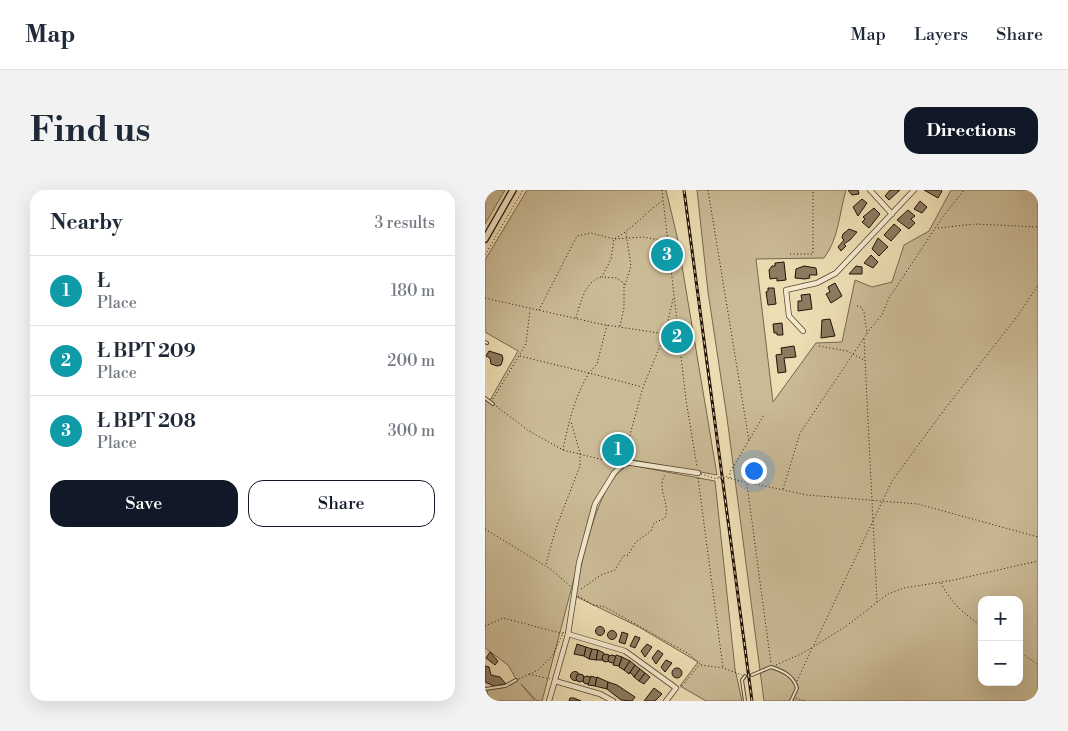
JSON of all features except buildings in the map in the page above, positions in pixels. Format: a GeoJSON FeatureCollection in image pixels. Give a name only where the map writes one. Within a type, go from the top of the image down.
{"type":"FeatureCollection","features":[{"type":"Feature","properties":{"kind":"main road"},"geometry":{"type":"LineString","coordinates":[[485,239],[513,190]]}},
{"type":"Feature","properties":{"kind":"street"},"geometry":{"type":"LineString","coordinates":[[870,190],[891,214]]}},
{"type":"Feature","properties":{"kind":"street"},"geometry":{"type":"LineString","coordinates":[[803,331],[789,316],[786,290],[817,283],[836,272],[914,190]]}},
{"type":"Feature","properties":{"kind":"street"},"geometry":{"type":"LineString","coordinates":[[549,701],[568,634],[572,605],[595,504],[614,473],[621,463],[625,462],[698,473]]}},
{"type":"Feature","properties":{"kind":"street"},"geometry":{"type":"LineString","coordinates":[[568,634],[625,651],[675,688],[666,701]]}},
{"type":"Feature","properties":{"kind":"street"},"geometry":{"type":"LineString","coordinates":[[555,681],[599,694],[613,701]]}},
{"type":"Feature","properties":{"kind":"lane"},"geometry":{"type":"LineString","coordinates":[[485,398],[492,403]]}},
{"type":"Feature","properties":{"kind":"lane"},"geometry":{"type":"LineString","coordinates":[[752,674],[771,668],[787,674],[796,684],[797,688],[791,701]]}},
{"type":"Feature","properties":{"kind":"lane"},"geometry":{"type":"LineString","coordinates":[[744,676],[742,680],[745,701]]}},
{"type":"Feature","properties":{"kind":"lane"},"geometry":{"type":"LineString","coordinates":[[485,689],[505,686],[516,680]]}},
{"type":"Feature","properties":{"kind":"path"},"geometry":{"type":"LineString","coordinates":[[485,255],[523,190]]}},
{"type":"Feature","properties":{"kind":"path"},"geometry":{"type":"LineString","coordinates":[[662,190],[686,400],[698,473],[723,668]]}},
{"type":"Feature","properties":{"kind":"path"},"geometry":{"type":"LineString","coordinates":[[708,190],[749,441]]}},
{"type":"Feature","properties":{"kind":"path"},"geometry":{"type":"LineString","coordinates":[[789,254],[813,254],[813,190]]}},
{"type":"Feature","properties":{"kind":"path"},"geometry":{"type":"LineString","coordinates":[[783,490],[800,433],[863,339],[882,315],[889,298],[964,190]]}},
{"type":"Feature","properties":{"kind":"path"},"geometry":{"type":"LineString","coordinates":[[614,239],[626,232],[644,214],[663,201]]}},
{"type":"Feature","properties":{"kind":"path"},"geometry":{"type":"LineString","coordinates":[[1035,227],[1038,222]]}},
{"type":"Feature","properties":{"kind":"path"},"geometry":{"type":"LineString","coordinates":[[937,228],[975,224],[1038,227]]}},
{"type":"Feature","properties":{"kind":"path"},"geometry":{"type":"LineString","coordinates":[[620,326],[624,308],[625,286],[631,266],[626,232]]}},
{"type":"Feature","properties":{"kind":"path"},"geometry":{"type":"LineString","coordinates":[[539,310],[577,236],[591,233],[614,239],[643,237],[667,241]]}},
{"type":"Feature","properties":{"kind":"path"},"geometry":{"type":"LineString","coordinates":[[602,277],[611,259],[614,239]]}},
{"type":"Feature","properties":{"kind":"path"},"geometry":{"type":"LineString","coordinates":[[576,319],[589,284],[595,278],[616,278],[624,283],[625,286]]}},
{"type":"Feature","properties":{"kind":"path"},"geometry":{"type":"LineString","coordinates":[[796,684],[892,481],[1019,314],[1038,285]]}},
{"type":"Feature","properties":{"kind":"path"},"geometry":{"type":"LineString","coordinates":[[530,309],[528,335],[520,356],[492,403],[529,431],[563,450],[609,462],[621,463],[628,447],[643,388],[665,334],[674,296]]}},
{"type":"Feature","properties":{"kind":"path"},"geometry":{"type":"LineString","coordinates":[[485,298],[607,325],[657,334],[672,333],[679,335]]}},
{"type":"Feature","properties":{"kind":"path"},"geometry":{"type":"LineString","coordinates":[[857,306],[861,307],[864,312],[867,334]]}},
{"type":"Feature","properties":{"kind":"path"},"geometry":{"type":"LineString","coordinates":[[672,333],[677,320]]}},
{"type":"Feature","properties":{"kind":"path"},"geometry":{"type":"LineString","coordinates":[[563,450],[582,385],[597,364],[607,325]]}},
{"type":"Feature","properties":{"kind":"path"},"geometry":{"type":"LineString","coordinates":[[863,339],[877,603]]}},
{"type":"Feature","properties":{"kind":"path"},"geometry":{"type":"LineString","coordinates":[[819,346],[847,351],[865,361]]}},
{"type":"Feature","properties":{"kind":"path"},"geometry":{"type":"LineString","coordinates":[[520,356],[643,388]]}},
{"type":"Feature","properties":{"kind":"path"},"geometry":{"type":"LineString","coordinates":[[730,478],[730,472],[764,416]]}},
{"type":"Feature","properties":{"kind":"path"},"geometry":{"type":"LineString","coordinates":[[546,566],[556,528],[580,466],[580,453],[571,422]]}},
{"type":"Feature","properties":{"kind":"path"},"geometry":{"type":"LineString","coordinates":[[609,462],[614,473]]}},
{"type":"Feature","properties":{"kind":"path"},"geometry":{"type":"LineString","coordinates":[[572,605],[575,592],[601,575],[615,570],[623,556],[628,555],[636,542],[651,531],[654,523],[665,518],[666,504],[662,484],[663,477],[667,473]]}},
{"type":"Feature","properties":{"kind":"path"},"geometry":{"type":"LineString","coordinates":[[698,473],[717,479],[719,476],[719,479],[725,478],[725,476],[747,484],[807,495],[883,500],[925,506],[1038,537]]}},
{"type":"Feature","properties":{"kind":"path"},"geometry":{"type":"LineString","coordinates":[[747,484],[771,668],[845,627],[889,594],[904,588],[1038,561]]}},
{"type":"Feature","properties":{"kind":"path"},"geometry":{"type":"LineString","coordinates":[[485,529],[493,536],[546,566],[593,605],[605,607],[689,654],[700,664],[723,668],[744,676]]}},
{"type":"Feature","properties":{"kind":"path"},"geometry":{"type":"LineString","coordinates":[[941,582],[945,592],[965,615],[978,623]]}},
{"type":"Feature","properties":{"kind":"path"},"geometry":{"type":"LineString","coordinates":[[485,626],[503,618],[544,627],[552,632],[568,634]]}},
{"type":"Feature","properties":{"kind":"path"},"geometry":{"type":"LineString","coordinates":[[516,680],[538,670],[553,655],[562,634],[571,621]]}},
{"type":"Feature","properties":{"kind":"path"},"geometry":{"type":"LineString","coordinates":[[1023,654],[1038,665]]}},
{"type":"Feature","properties":{"kind":"path"},"geometry":{"type":"LineString","coordinates":[[675,688],[687,682],[700,664]]}},
{"type":"Feature","properties":{"kind":"path"},"geometry":{"type":"LineString","coordinates":[[529,674],[555,681]]}},
{"type":"Feature","properties":{"kind":"path"},"geometry":{"type":"LineString","coordinates":[[793,697],[805,701]]}},
{"type":"Feature","properties":{"kind":"shaded area"},"geometry":{"type":"Polygon","coordinates":[[[485,190],[505,190],[485,224],[485,190]]]}},
{"type":"Feature","properties":{"kind":"shaded area"},"geometry":{"type":"Polygon","coordinates":[[[527,190],[666,190],[677,236],[717,475],[622,458],[594,502],[542,701],[537,701],[521,684],[535,701],[489,701],[487,690],[505,687],[517,681],[508,665],[485,648],[485,399],[489,402],[518,351],[485,332],[485,260],[527,190]]]}},
{"type":"Feature","properties":{"kind":"shaded area"},"geometry":{"type":"Polygon","coordinates":[[[697,190],[846,190],[836,234],[824,258],[756,259],[773,402],[816,343],[842,342],[855,280],[872,287],[892,282],[904,245],[929,231],[951,190],[1038,190],[1038,701],[764,701],[727,418],[708,292],[697,190]]]}},
{"type":"Feature","properties":{"kind":"shaded area"},"geometry":{"type":"Polygon","coordinates":[[[630,465],[715,481],[735,669],[742,701],[706,701],[680,686],[698,662],[639,627],[575,596],[587,544],[600,503],[619,473],[630,465]]]}},
{"type":"Feature","properties":{"kind":"railway"},"geometry":{"type":"LineString","coordinates":[[684,190],[752,701]]}},
{"type":"Feature","properties":{"kind":"place","name":"Ł BPT 208"},"geometry":{"type":"Point","coordinates":[667,255]}},
{"type":"Feature","properties":{"kind":"place","name":"Ł BPT 209"},"geometry":{"type":"Point","coordinates":[677,337]}},
{"type":"Feature","properties":{"kind":"place","name":"Ł"},"geometry":{"type":"Point","coordinates":[618,450]}}]}
